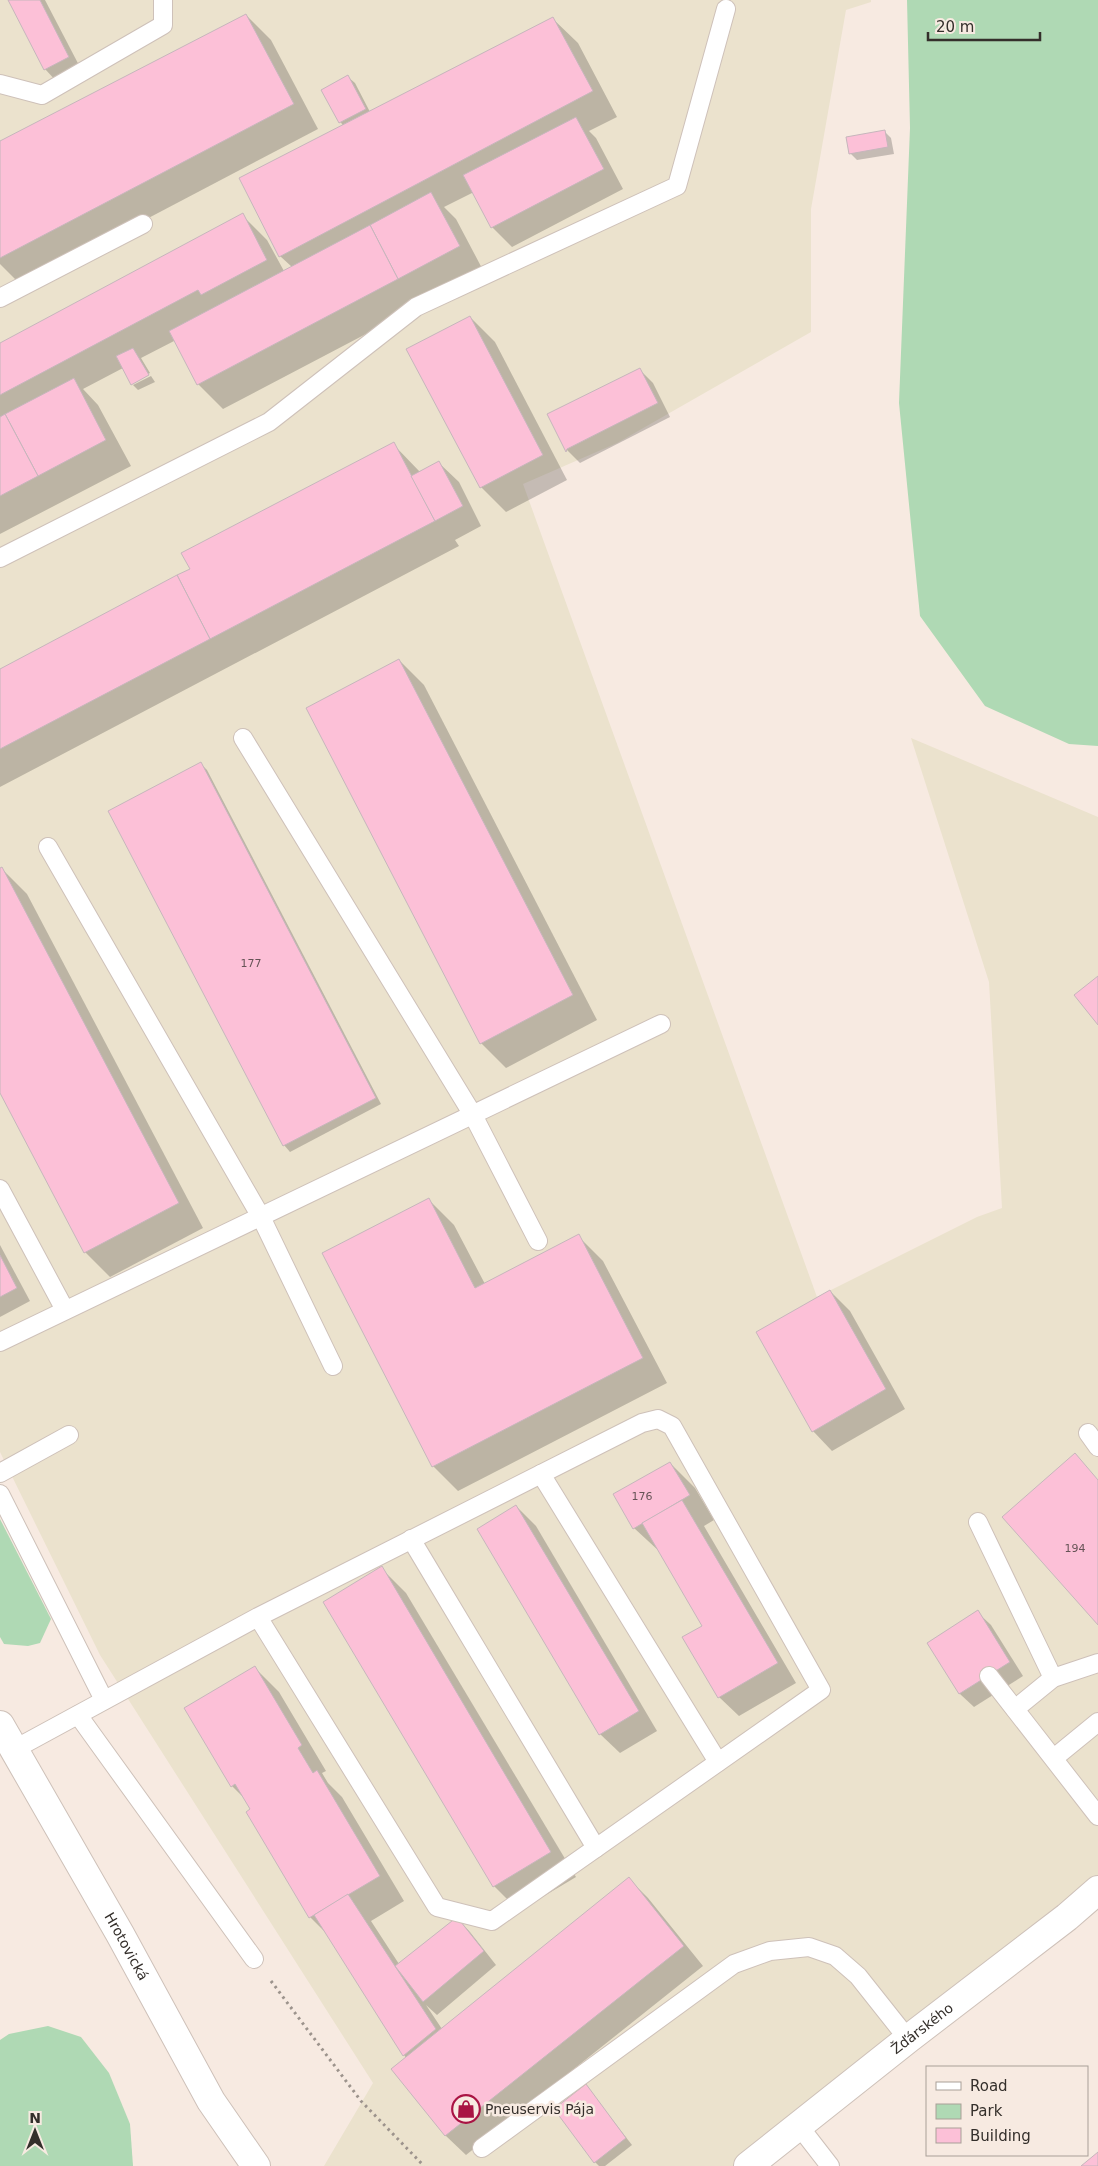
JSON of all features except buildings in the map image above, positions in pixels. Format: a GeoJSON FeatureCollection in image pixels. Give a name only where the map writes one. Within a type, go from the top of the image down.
{"type":"FeatureCollection","features":[{"type":"Feature","properties":{"kind":"main road","name":"Hrotovická"},"geometry":{"type":"LineString","coordinates":[[0,1725],[120,1934],[211,2101],[256,2166]]}},
{"type":"Feature","properties":{"kind":"main road","name":"Žďárského"},"geometry":{"type":"LineString","coordinates":[[748,2166],[908,2039],[1067,1917],[1098,1890]]}},
{"type":"Feature","properties":{"kind":"lane"},"geometry":{"type":"LineString","coordinates":[[0,84],[42,95],[163,25],[163,0]]}},
{"type":"Feature","properties":{"kind":"lane"},"geometry":{"type":"LineString","coordinates":[[0,558],[269,422],[416,307],[676,186],[726,9]]}},
{"type":"Feature","properties":{"kind":"lane"},"geometry":{"type":"LineString","coordinates":[[0,298],[144,224]]}},
{"type":"Feature","properties":{"kind":"lane"},"geometry":{"type":"LineString","coordinates":[[243,738],[472,1115],[538,1241]]}},
{"type":"Feature","properties":{"kind":"lane"},"geometry":{"type":"LineString","coordinates":[[48,846],[261,1217],[333,1366]]}},
{"type":"Feature","properties":{"kind":"lane"},"geometry":{"type":"LineString","coordinates":[[0,1342],[661,1024]]}},
{"type":"Feature","properties":{"kind":"lane"},"geometry":{"type":"LineString","coordinates":[[0,1189],[64,1310]]}},
{"type":"Feature","properties":{"kind":"lane"},"geometry":{"type":"LineString","coordinates":[[13,1750],[258,1617],[642,1423],[658,1419],[672,1426],[821,1690],[492,1921],[437,1907],[258,1617]]}},
{"type":"Feature","properties":{"kind":"lane"},"geometry":{"type":"LineString","coordinates":[[0,1472],[69,1435]]}},
{"type":"Feature","properties":{"kind":"lane"},"geometry":{"type":"LineString","coordinates":[[541,1474],[718,1762]]}},
{"type":"Feature","properties":{"kind":"lane"},"geometry":{"type":"LineString","coordinates":[[0,1494],[104,1700]]}},
{"type":"Feature","properties":{"kind":"lane"},"geometry":{"type":"LineString","coordinates":[[978,1522],[1053,1678]]}},
{"type":"Feature","properties":{"kind":"lane"},"geometry":{"type":"LineString","coordinates":[[411,1540],[596,1848]]}},
{"type":"Feature","properties":{"kind":"lane"},"geometry":{"type":"LineString","coordinates":[[1015,1709],[1053,1678],[1098,1663]]}},
{"type":"Feature","properties":{"kind":"lane"},"geometry":{"type":"LineString","coordinates":[[989,1676],[1098,1816]]}},
{"type":"Feature","properties":{"kind":"lane"},"geometry":{"type":"LineString","coordinates":[[78,1714],[254,1959]]}},
{"type":"Feature","properties":{"kind":"lane"},"geometry":{"type":"LineString","coordinates":[[1054,1758],[1098,1722]]}},
{"type":"Feature","properties":{"kind":"lane"},"geometry":{"type":"LineString","coordinates":[[482,2148],[734,1964],[770,1950],[809,1947],[835,1956],[858,1976],[908,2039]]}},
{"type":"Feature","properties":{"kind":"lane"},"geometry":{"type":"LineString","coordinates":[[799,2126],[830,2166]]}},
{"type":"Feature","properties":{"kind":"path"},"geometry":{"type":"LineString","coordinates":[[254,1959],[361,2101],[424,2166]]}},
{"type":"Feature","properties":{"kind":"shaded area"},"geometry":{"type":"Polygon","coordinates":[[[0,0],[871,0],[871,2],[846,10],[811,209],[811,332],[617,443],[523,484],[817,1297],[977,1217],[1002,1208],[989,982],[911,738],[1098,817],[1098,1890],[748,2166],[324,2166],[373,2083],[100,1655],[0,1452],[0,0]]]}},
{"type":"Feature","properties":{"kind":"green space"},"geometry":{"type":"Polygon","coordinates":[[[907,0],[1098,0],[1098,746],[1069,744],[985,706],[920,616],[899,403],[910,128],[907,0]]]}},
{"type":"Feature","properties":{"kind":"green space"},"geometry":{"type":"Polygon","coordinates":[[[0,1519],[51,1619],[40,1643],[28,1646],[4,1644],[0,1637],[0,1519]]]}},
{"type":"Feature","properties":{"kind":"green space"},"geometry":{"type":"Polygon","coordinates":[[[48,2026],[81,2037],[109,2073],[130,2124],[133,2166],[0,2166],[0,2040],[9,2034],[48,2026]]]}},
{"type":"Feature","properties":{"kind":"place","name":"Pneuservis Pája"},"geometry":{"type":"Point","coordinates":[466,2109]}}]}
